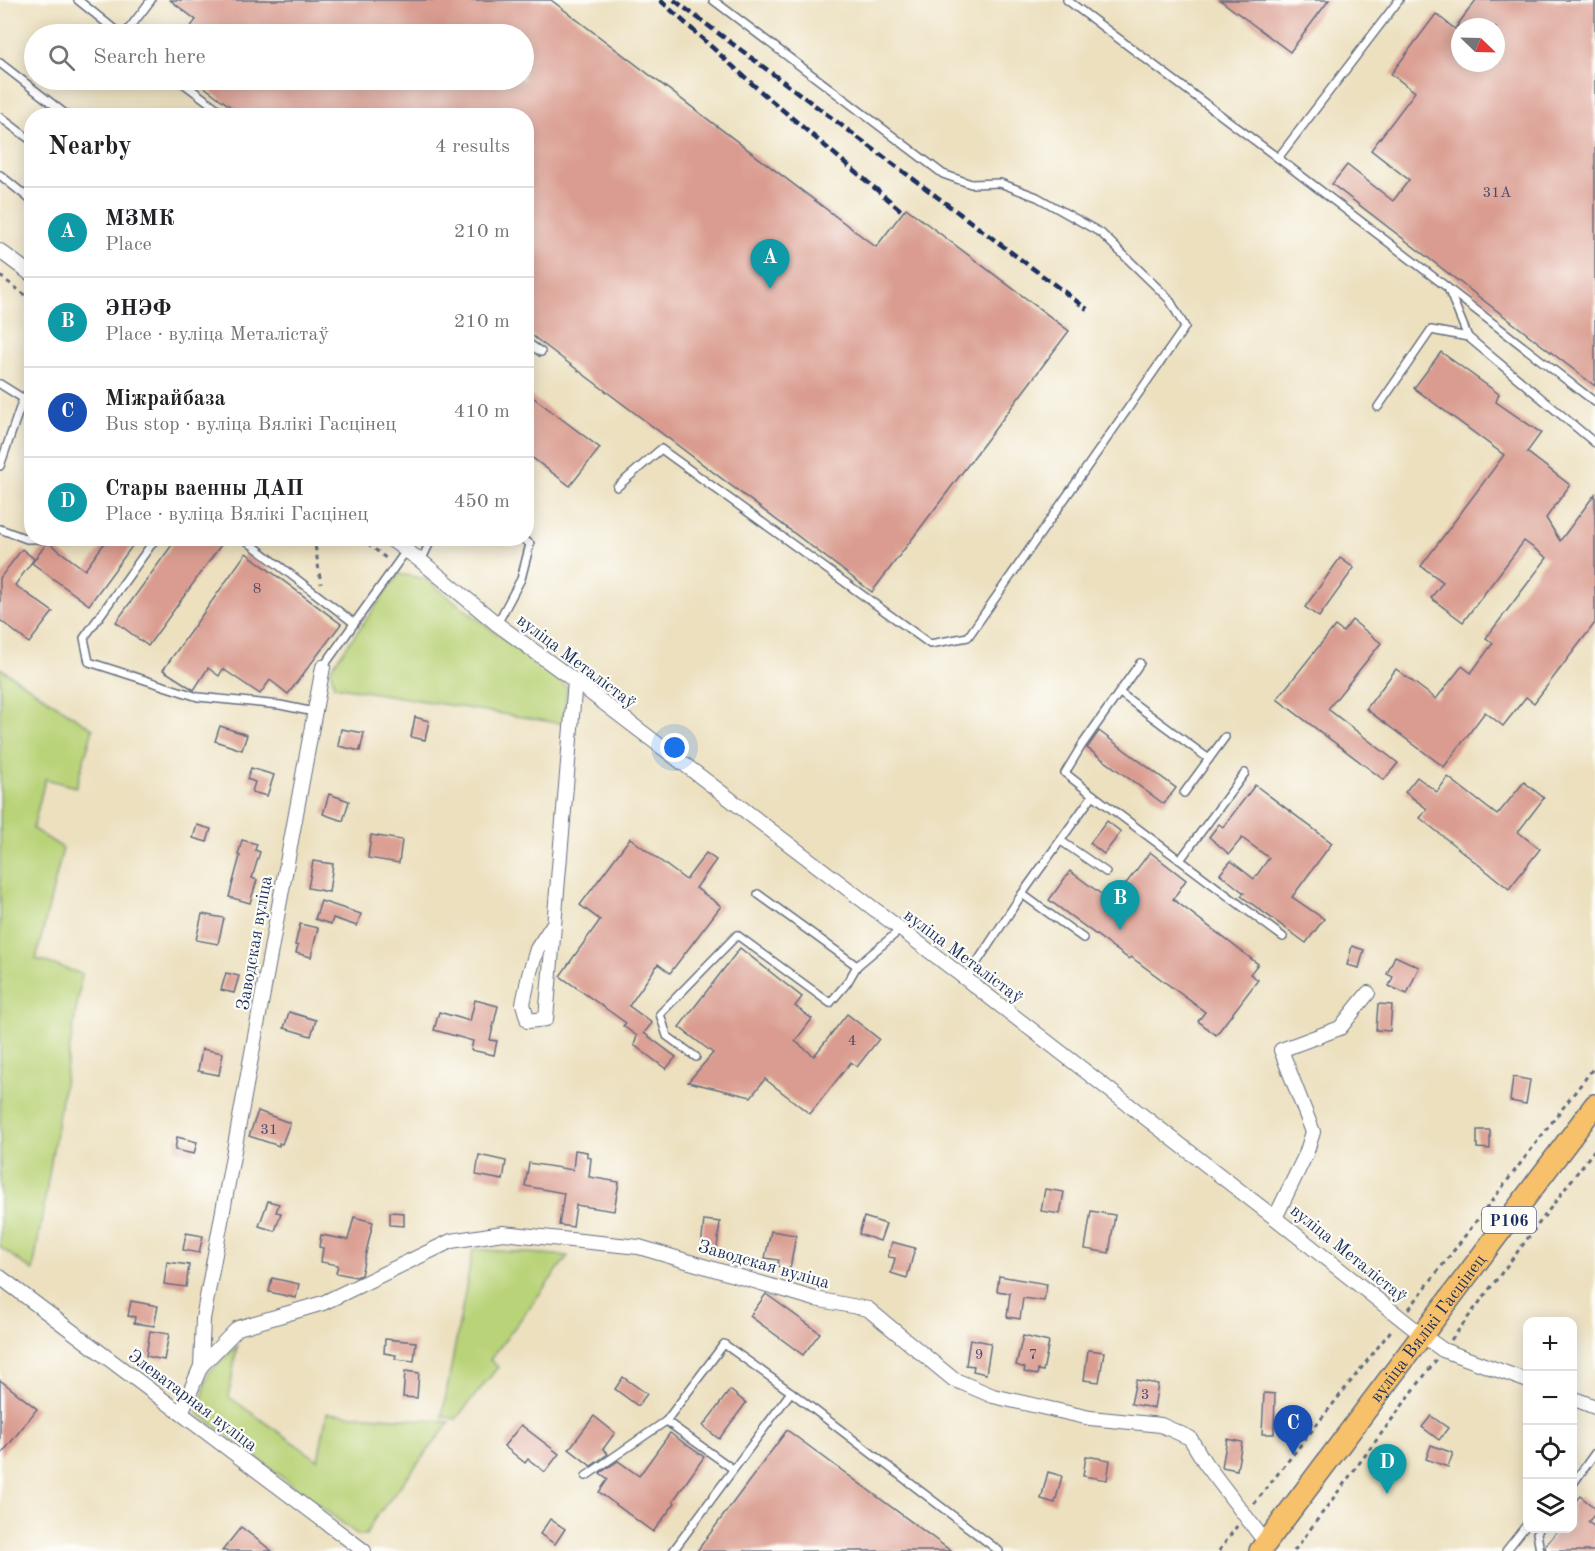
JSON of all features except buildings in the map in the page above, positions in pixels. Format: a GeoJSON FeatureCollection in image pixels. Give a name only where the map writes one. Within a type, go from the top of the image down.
{"type":"FeatureCollection","features":[{"type":"Feature","properties":{"kind":"main road","name":"вуліца Вялікі Гасцінец"},"geometry":{"type":"LineString","coordinates":[[1263,1547],[1595,1105]]}},
{"type":"Feature","properties":{"kind":"street"},"geometry":{"type":"LineString","coordinates":[[1,254],[24,270]]}},
{"type":"Feature","properties":{"kind":"street","name":"вуліца Металістаў"},"geometry":{"type":"LineString","coordinates":[[399,546],[497,624],[966,979],[1422,1335],[1443,1350],[1523,1380]]}},
{"type":"Feature","properties":{"kind":"street","name":"Заводская вуліца"},"geometry":{"type":"LineString","coordinates":[[181,1413],[201,1366],[203,1319],[323,667]]}},
{"type":"Feature","properties":{"kind":"street"},"geometry":{"type":"LineString","coordinates":[[554,923],[537,949],[530,975],[523,1004],[528,1021],[546,1019],[575,681]]}},
{"type":"Feature","properties":{"kind":"street"},"geometry":{"type":"LineString","coordinates":[[1275,1218],[1306,1154],[1313,1132],[1281,1050],[1340,1028],[1368,993]]}},
{"type":"Feature","properties":{"kind":"street","name":"Заводская вуліца"},"geometry":{"type":"LineString","coordinates":[[201,1366],[238,1328],[323,1303],[451,1241],[503,1233],[639,1247],[815,1299],[868,1309],[953,1379],[993,1396],[1090,1418],[1161,1425],[1190,1438],[1205,1463],[1245,1516],[1263,1547]]}},
{"type":"Feature","properties":{"kind":"street","name":"Элеватарная вуліца"},"geometry":{"type":"LineString","coordinates":[[0,1277],[181,1413],[354,1548]]}},
{"type":"Feature","properties":{"kind":"street"},"geometry":{"type":"LineString","coordinates":[[1577,1400],[1595,1407]]}},
{"type":"Feature","properties":{"kind":"lane"},"geometry":{"type":"LineString","coordinates":[[78,0],[108,24]]}},
{"type":"Feature","properties":{"kind":"lane"},"geometry":{"type":"LineString","coordinates":[[133,24],[151,0]]}},
{"type":"Feature","properties":{"kind":"lane"},"geometry":{"type":"LineString","coordinates":[[617,487],[661,449],[930,644],[968,637],[1185,327],[1169,298],[1101,233],[1037,197],[1000,183],[971,184],[943,174],[713,0]]}},
{"type":"Feature","properties":{"kind":"lane"},"geometry":{"type":"LineString","coordinates":[[1067,0],[1278,158],[1595,402]]}},
{"type":"Feature","properties":{"kind":"lane"},"geometry":{"type":"LineString","coordinates":[[1278,158],[1399,0]]}},
{"type":"Feature","properties":{"kind":"lane"},"geometry":{"type":"LineString","coordinates":[[0,63],[24,82]]}},
{"type":"Feature","properties":{"kind":"lane"},"geometry":{"type":"LineString","coordinates":[[35,90],[58,108]]}},
{"type":"Feature","properties":{"kind":"lane"},"geometry":{"type":"LineString","coordinates":[[192,90],[216,108]]}},
{"type":"Feature","properties":{"kind":"lane"},"geometry":{"type":"LineString","coordinates":[[0,117],[24,135]]}},
{"type":"Feature","properties":{"kind":"lane"},"geometry":{"type":"LineString","coordinates":[[0,175],[24,194]]}},
{"type":"Feature","properties":{"kind":"lane"},"geometry":{"type":"LineString","coordinates":[[1448,288],[1468,337],[1595,443]]}},
{"type":"Feature","properties":{"kind":"lane"},"geometry":{"type":"LineString","coordinates":[[1378,407],[1431,330],[1468,337]]}},
{"type":"Feature","properties":{"kind":"lane"},"geometry":{"type":"LineString","coordinates":[[534,347],[541,352]]}},
{"type":"Feature","properties":{"kind":"lane"},"geometry":{"type":"LineString","coordinates":[[0,384],[23,399],[0,466]]}},
{"type":"Feature","properties":{"kind":"lane"},"geometry":{"type":"LineString","coordinates":[[0,530],[24,538]]}},
{"type":"Feature","properties":{"kind":"lane"},"geometry":{"type":"LineString","coordinates":[[150,546],[84,638],[89,662],[198,697],[280,705],[314,712]]}},
{"type":"Feature","properties":{"kind":"lane"},"geometry":{"type":"LineString","coordinates":[[253,546],[354,623]]}},
{"type":"Feature","properties":{"kind":"lane"},"geometry":{"type":"LineString","coordinates":[[421,561],[428,546]]}},
{"type":"Feature","properties":{"kind":"lane"},"geometry":{"type":"LineString","coordinates":[[497,624],[521,579],[529,546]]}},
{"type":"Feature","properties":{"kind":"lane","name":"Заводская вуліца"},"geometry":{"type":"LineString","coordinates":[[323,667],[406,551]]}},
{"type":"Feature","properties":{"kind":"lane"},"geometry":{"type":"LineString","coordinates":[[1140,663],[1082,745],[1065,774],[1283,937]]}},
{"type":"Feature","properties":{"kind":"lane"},"geometry":{"type":"LineString","coordinates":[[1120,693],[1209,759]]}},
{"type":"Feature","properties":{"kind":"lane"},"geometry":{"type":"LineString","coordinates":[[1184,793],[1225,737]]}},
{"type":"Feature","properties":{"kind":"lane"},"geometry":{"type":"LineString","coordinates":[[1180,860],[1245,773]]}},
{"type":"Feature","properties":{"kind":"lane"},"geometry":{"type":"LineString","coordinates":[[966,979],[1022,894],[1093,795]]}},
{"type":"Feature","properties":{"kind":"lane"},"geometry":{"type":"LineString","coordinates":[[1061,841],[1106,872]]}},
{"type":"Feature","properties":{"kind":"lane"},"geometry":{"type":"LineString","coordinates":[[758,894],[857,966]]}},
{"type":"Feature","properties":{"kind":"lane"},"geometry":{"type":"LineString","coordinates":[[1022,894],[1083,938]]}},
{"type":"Feature","properties":{"kind":"lane"},"geometry":{"type":"LineString","coordinates":[[696,1057],[668,1036],[660,1014],[737,935],[830,1003],[847,983],[857,966],[900,930]]}},
{"type":"Feature","properties":{"kind":"lane"},"geometry":{"type":"LineString","coordinates":[[586,1476],[666,1421],[724,1344],[791,1392],[995,1549]]}},
{"type":"Feature","properties":{"kind":"lane"},"geometry":{"type":"LineString","coordinates":[[673,1551],[791,1392]]}},
{"type":"Feature","properties":{"kind":"lane"},"geometry":{"type":"LineString","coordinates":[[666,1421],[733,1469]]}},
{"type":"Feature","properties":{"kind":"lane"},"geometry":{"type":"LineString","coordinates":[[1576,1479],[1595,1454]]}},
{"type":"Feature","properties":{"kind":"lane"},"geometry":{"type":"LineString","coordinates":[[1506,1551],[1523,1528]]}},
{"type":"Feature","properties":{"kind":"lane"},"geometry":{"type":"LineString","coordinates":[[1537,1533],[1540,1551]]}},
{"type":"Feature","properties":{"kind":"path"},"geometry":{"type":"LineString","coordinates":[[0,276],[24,294]]}},
{"type":"Feature","properties":{"kind":"path"},"geometry":{"type":"LineString","coordinates":[[315,546],[323,600]]}},
{"type":"Feature","properties":{"kind":"path"},"geometry":{"type":"LineString","coordinates":[[371,546],[396,565]]}},
{"type":"Feature","properties":{"kind":"path"},"geometry":{"type":"LineString","coordinates":[[1219,1551],[1595,1066]]}},
{"type":"Feature","properties":{"kind":"path"},"geometry":{"type":"LineString","coordinates":[[1294,1551],[1595,1149]]}},
{"type":"Feature","properties":{"kind":"green space"},"geometry":{"type":"Polygon","coordinates":[[[399,574],[425,579],[567,687],[563,724],[334,686],[331,668],[399,574]]]}},
{"type":"Feature","properties":{"kind":"green space"},"geometry":{"type":"Polygon","coordinates":[[[0,668],[93,729],[76,787],[45,779],[33,829],[63,848],[36,959],[82,974],[33,1271],[0,1247],[0,668]]]}},
{"type":"Feature","properties":{"kind":"green space"},"geometry":{"type":"Polygon","coordinates":[[[473,1249],[568,1256],[490,1360],[498,1367],[456,1419],[442,1416],[473,1249]]]}},
{"type":"Feature","properties":{"kind":"green space"},"geometry":{"type":"Polygon","coordinates":[[[237,1346],[229,1397],[318,1460],[327,1413],[450,1422],[373,1521],[366,1535],[358,1535],[198,1413],[209,1372],[237,1346]]]}},
{"type":"Feature","properties":{"kind":"railway"},"geometry":{"type":"LineString","coordinates":[[660,0],[759,90],[903,212]]}},
{"type":"Feature","properties":{"kind":"railway"},"geometry":{"type":"LineString","coordinates":[[674,0],[1087,309]]}},
{"type":"Feature","properties":{"kind":"place","name":"МЗМК"},"geometry":{"type":"Point","coordinates":[770,289]}},
{"type":"Feature","properties":{"kind":"place","name":"ЭНЭФ"},"geometry":{"type":"Point","coordinates":[1120,930]}},
{"type":"Feature","properties":{"kind":"place","name":"Міжрайбаза"},"geometry":{"type":"Point","coordinates":[1293,1455]}},
{"type":"Feature","properties":{"kind":"place","name":"Стары ваенны ДАП"},"geometry":{"type":"Point","coordinates":[1387,1494]}}]}
